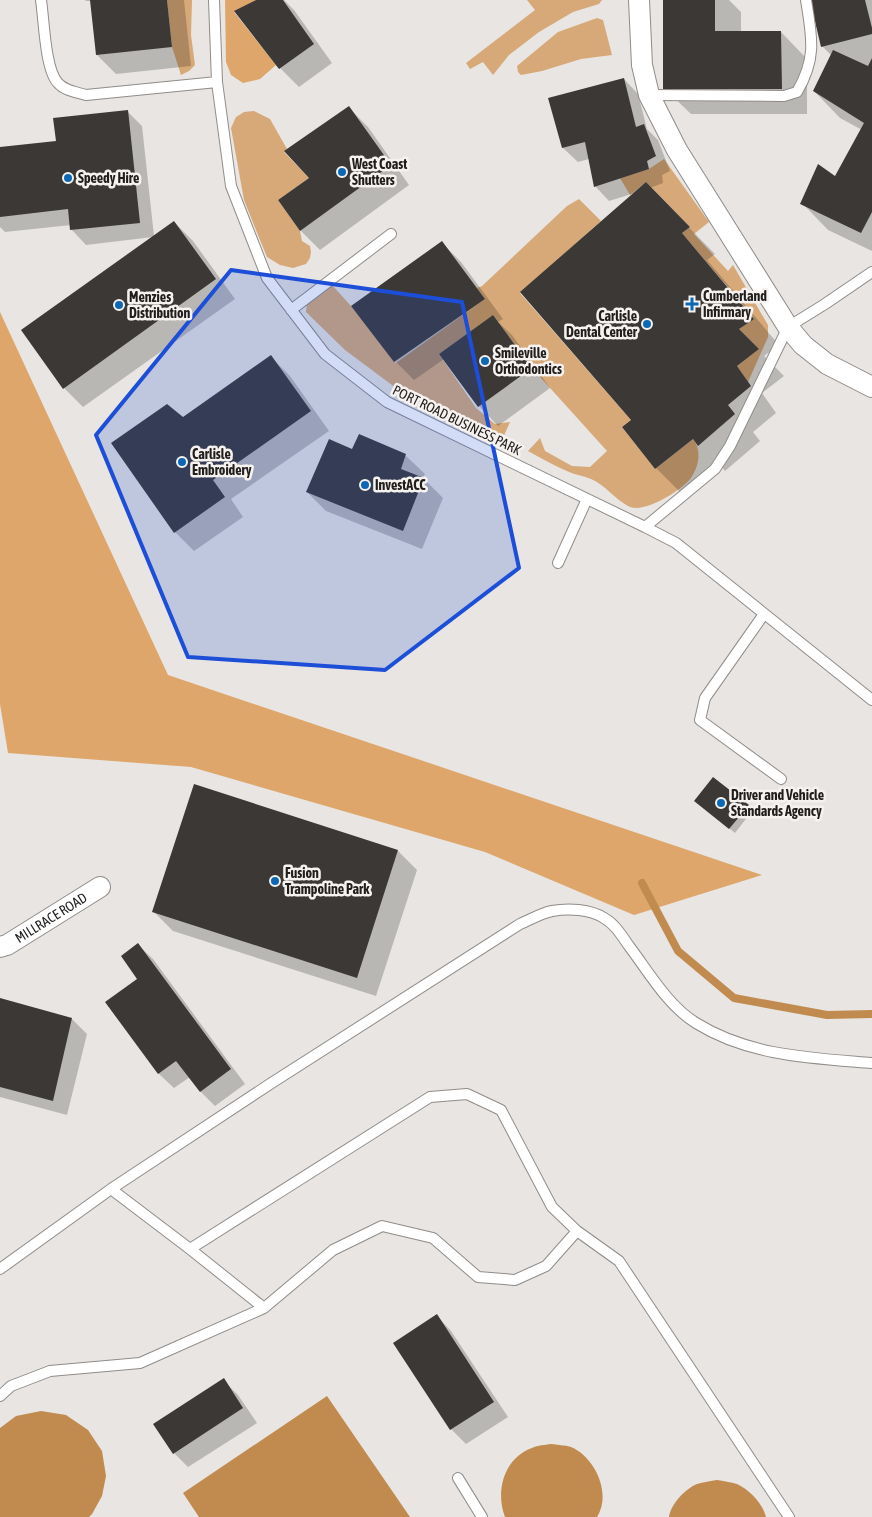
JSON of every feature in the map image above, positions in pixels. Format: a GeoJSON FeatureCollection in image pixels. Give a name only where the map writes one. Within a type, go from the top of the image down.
{"type":"FeatureCollection","features":[{"type":"Feature","properties":{"kind":"street"},"geometry":{"type":"LineString","coordinates":[[639,0],[642,65],[650,95],[677,150],[788,327],[803,345],[828,364],[872,387]]}},
{"type":"Feature","properties":{"kind":"street","name":"MILLRACE ROAD"},"geometry":{"type":"LineString","coordinates":[[0,947],[7,945],[100,887]]}},
{"type":"Feature","properties":{"kind":"lane"},"geometry":{"type":"LineString","coordinates":[[41,0],[48,63],[57,83],[67,90],[86,95],[217,82]]}},
{"type":"Feature","properties":{"kind":"lane","name":"PORT ROAD BUSINESS PARK"},"geometry":{"type":"LineString","coordinates":[[214,0],[217,82],[231,186],[267,278],[325,354],[387,402],[676,543],[872,700]]}},
{"type":"Feature","properties":{"kind":"lane"},"geometry":{"type":"LineString","coordinates":[[650,95],[784,96],[797,92],[805,78],[811,60],[812,37],[806,0]]}},
{"type":"Feature","properties":{"kind":"lane"},"geometry":{"type":"LineString","coordinates":[[291,310],[391,234]]}},
{"type":"Feature","properties":{"kind":"lane"},"geometry":{"type":"LineString","coordinates":[[645,527],[715,468],[730,446],[788,327],[872,272]]}},
{"type":"Feature","properties":{"kind":"lane"},"geometry":{"type":"LineString","coordinates":[[558,563],[587,499]]}},
{"type":"Feature","properties":{"kind":"lane"},"geometry":{"type":"LineString","coordinates":[[764,614],[705,698],[700,720],[781,779]]}},
{"type":"Feature","properties":{"kind":"lane"},"geometry":{"type":"LineString","coordinates":[[0,1269],[111,1189],[270,1084],[520,924],[552,911],[585,910],[604,918],[616,928],[672,1004],[694,1022],[719,1036],[747,1047],[786,1055],[872,1063]]}},
{"type":"Feature","properties":{"kind":"lane"},"geometry":{"type":"LineString","coordinates":[[190,1248],[430,1098],[467,1094],[500,1110],[552,1207],[577,1231],[619,1261],[789,1517]]}},
{"type":"Feature","properties":{"kind":"lane"},"geometry":{"type":"LineString","coordinates":[[111,1189],[190,1248],[264,1308]]}},
{"type":"Feature","properties":{"kind":"lane"},"geometry":{"type":"LineString","coordinates":[[0,1396],[11,1386],[50,1371],[140,1364],[264,1308],[333,1250],[382,1226],[433,1238],[478,1277],[515,1280],[546,1266],[577,1231]]}},
{"type":"Feature","properties":{"kind":"lane"},"geometry":{"type":"LineString","coordinates":[[458,1478],[482,1517]]}},
{"type":"Feature","properties":{"kind":"highlighted area"},"geometry":{"type":"Polygon","coordinates":[[[231,270],[462,302],[519,568],[385,670],[188,657],[96,435],[231,270]]]}},
{"type":"Feature","properties":{"kind":"shaded area"},"geometry":{"type":"Polygon","coordinates":[[[167,0],[192,0],[191,35],[195,65],[181,75],[172,47],[167,0]]]}},
{"type":"Feature","properties":{"kind":"shaded area"},"geometry":{"type":"Polygon","coordinates":[[[225,0],[256,0],[234,12],[276,65],[260,79],[243,83],[231,75],[226,62],[225,0]]]}},
{"type":"Feature","properties":{"kind":"shaded area"},"geometry":{"type":"Polygon","coordinates":[[[527,0],[602,0],[599,4],[573,12],[539,32],[509,55],[493,75],[483,62],[470,69],[466,63],[535,10],[527,0]]]}},
{"type":"Feature","properties":{"kind":"shaded area"},"geometry":{"type":"Polygon","coordinates":[[[597,18],[603,20],[612,55],[581,59],[542,71],[521,75],[518,72],[517,66],[558,32],[597,18]]]}},
{"type":"Feature","properties":{"kind":"shaded area"},"geometry":{"type":"Polygon","coordinates":[[[254,111],[270,119],[287,149],[284,152],[309,178],[278,200],[300,231],[302,241],[310,246],[310,258],[306,264],[293,268],[280,265],[267,257],[244,200],[231,128],[236,117],[244,112],[254,111]]]}},
{"type":"Feature","properties":{"kind":"shaded area"},"geometry":{"type":"Polygon","coordinates":[[[664,159],[709,222],[694,234],[728,271],[733,265],[768,325],[768,337],[748,382],[737,366],[759,349],[739,329],[754,318],[682,233],[690,227],[646,182],[630,195],[620,178],[649,169],[664,159]]]}},
{"type":"Feature","properties":{"kind":"shaded area"},"geometry":{"type":"Polygon","coordinates":[[[579,199],[601,221],[520,293],[631,420],[622,427],[655,469],[693,439],[696,444],[698,458],[696,469],[691,478],[671,495],[643,507],[635,508],[628,506],[596,482],[564,470],[528,451],[540,438],[545,451],[572,466],[590,467],[607,451],[532,368],[493,315],[439,354],[476,408],[495,424],[510,422],[502,440],[491,441],[457,424],[396,388],[345,350],[306,312],[308,293],[315,286],[333,286],[396,363],[485,299],[477,288],[482,286],[567,206],[579,199]]]}},
{"type":"Feature","properties":{"kind":"shaded area"},"geometry":{"type":"Polygon","coordinates":[[[0,312],[168,675],[762,875],[634,915],[485,852],[191,767],[8,753],[0,704],[0,312]]]}},
{"type":"Feature","properties":{"kind":"shaded area"},"geometry":{"type":"Polygon","coordinates":[[[327,1396],[410,1517],[199,1517],[183,1493],[327,1396]]]}},
{"type":"Feature","properties":{"kind":"shaded area"},"geometry":{"type":"Polygon","coordinates":[[[41,1411],[66,1415],[88,1430],[102,1451],[106,1476],[102,1496],[89,1517],[0,1517],[0,1428],[16,1416],[41,1411]]]}},
{"type":"Feature","properties":{"kind":"shaded area"},"geometry":{"type":"Polygon","coordinates":[[[551,1444],[571,1447],[580,1452],[594,1467],[602,1487],[603,1498],[597,1517],[505,1517],[501,1497],[504,1476],[509,1467],[522,1453],[537,1446],[551,1444]]]}},
{"type":"Feature","properties":{"kind":"shaded area"},"geometry":{"type":"Polygon","coordinates":[[[717,1480],[737,1484],[747,1490],[759,1502],[766,1517],[669,1517],[676,1502],[688,1489],[697,1484],[717,1480]]]}},
{"type":"Feature","properties":{"kind":"building"},"geometry":{"type":"Polygon","coordinates":[[[90,0],[167,0],[172,47],[96,55],[90,0]]]}},
{"type":"Feature","properties":{"kind":"building"},"geometry":{"type":"Polygon","coordinates":[[[256,0],[283,0],[314,44],[279,69],[234,11],[256,0]]]}},
{"type":"Feature","properties":{"kind":"building"},"geometry":{"type":"Polygon","coordinates":[[[663,0],[715,0],[715,31],[781,31],[782,89],[663,89],[663,0]]]}},
{"type":"Feature","properties":{"kind":"building"},"geometry":{"type":"Polygon","coordinates":[[[810,0],[865,0],[872,34],[821,47],[810,0]]]}},
{"type":"Feature","properties":{"kind":"building"},"geometry":{"type":"Polygon","coordinates":[[[833,50],[868,66],[872,58],[872,212],[861,233],[800,204],[818,164],[835,176],[864,123],[813,91],[833,50]]]}},
{"type":"Feature","properties":{"kind":"building"},"geometry":{"type":"Polygon","coordinates":[[[624,78],[636,127],[644,124],[656,156],[647,161],[649,169],[594,187],[585,142],[562,148],[548,98],[624,78]]]}},
{"type":"Feature","properties":{"kind":"building","name":"West Coast Shutters"},"geometry":{"type":"Polygon","coordinates":[[[349,106],[391,165],[300,231],[278,200],[309,178],[284,151],[349,106]]]}},
{"type":"Feature","properties":{"kind":"building","name":"Speedy Hire"},"geometry":{"type":"Polygon","coordinates":[[[128,110],[140,223],[70,230],[68,209],[0,217],[0,147],[56,141],[53,118],[128,110]]]}},
{"type":"Feature","properties":{"kind":"building","name":"Carlisle Dental Center"},"geometry":{"type":"Polygon","coordinates":[[[646,182],[690,227],[682,233],[754,319],[739,329],[759,349],[737,366],[751,386],[728,405],[735,414],[698,446],[693,439],[655,469],[622,427],[631,420],[520,292],[646,182]]]}},
{"type":"Feature","properties":{"kind":"building","name":"Menzies Distribution"},"geometry":{"type":"Polygon","coordinates":[[[174,221],[216,279],[63,389],[21,330],[174,221]]]}},
{"type":"Feature","properties":{"kind":"building"},"geometry":{"type":"Polygon","coordinates":[[[442,241],[485,299],[394,362],[351,306],[442,241]]]}},
{"type":"Feature","properties":{"kind":"building","name":"Smileville Orthodontics"},"geometry":{"type":"Polygon","coordinates":[[[493,315],[532,368],[478,407],[439,354],[493,315]]]}},
{"type":"Feature","properties":{"kind":"building","name":"Carlisle Embroidery"},"geometry":{"type":"Polygon","coordinates":[[[271,355],[311,411],[213,480],[225,497],[174,533],[111,443],[167,404],[183,417],[271,355]]]}},
{"type":"Feature","properties":{"kind":"building","name":"InvestACC"},"geometry":{"type":"Polygon","coordinates":[[[359,434],[406,454],[401,469],[424,478],[403,531],[306,492],[329,439],[352,449],[359,434]]]}},
{"type":"Feature","properties":{"kind":"building","name":"Driver and Vehicle Standards Agency"},"geometry":{"type":"Polygon","coordinates":[[[713,777],[749,805],[729,829],[694,801],[713,777]]]}},
{"type":"Feature","properties":{"kind":"building","name":"Fusion Trampoline Park"},"geometry":{"type":"Polygon","coordinates":[[[194,784],[398,850],[357,978],[152,912],[194,784]]]}},
{"type":"Feature","properties":{"kind":"building"},"geometry":{"type":"Polygon","coordinates":[[[138,943],[231,1069],[200,1092],[176,1061],[158,1074],[105,1002],[137,979],[121,956],[138,943]]]}},
{"type":"Feature","properties":{"kind":"building"},"geometry":{"type":"Polygon","coordinates":[[[0,998],[72,1018],[53,1101],[0,1087],[0,998]]]}},
{"type":"Feature","properties":{"kind":"building"},"geometry":{"type":"Polygon","coordinates":[[[437,1314],[494,1402],[450,1430],[393,1343],[437,1314]]]}},
{"type":"Feature","properties":{"kind":"building"},"geometry":{"type":"Polygon","coordinates":[[[224,1378],[243,1408],[173,1454],[153,1424],[224,1378]]]}},
{"type":"Feature","properties":{"kind":"waterway"},"geometry":{"type":"LineString","coordinates":[[642,883],[678,951],[734,998],[827,1015],[872,1014]]}},
{"type":"Feature","properties":{"kind":"place","name":"West Coast Shutters"},"geometry":{"type":"Point","coordinates":[342,172]}},
{"type":"Feature","properties":{"kind":"place","name":"Speedy Hire"},"geometry":{"type":"Point","coordinates":[68,178]}},
{"type":"Feature","properties":{"kind":"place","name":"Cumberland Infirmary"},"geometry":{"type":"Point","coordinates":[692,304]}},
{"type":"Feature","properties":{"kind":"place","name":"Menzies Distribution"},"geometry":{"type":"Point","coordinates":[119,305]}},
{"type":"Feature","properties":{"kind":"place","name":"Carlisle Dental Center"},"geometry":{"type":"Point","coordinates":[647,324]}},
{"type":"Feature","properties":{"kind":"place","name":"Smileville Orthodontics"},"geometry":{"type":"Point","coordinates":[485,361]}},
{"type":"Feature","properties":{"kind":"place","name":"Carlisle Embroidery"},"geometry":{"type":"Point","coordinates":[182,462]}},
{"type":"Feature","properties":{"kind":"place","name":"InvestACC"},"geometry":{"type":"Point","coordinates":[365,485]}},
{"type":"Feature","properties":{"kind":"place","name":"Driver and Vehicle Standards Agency"},"geometry":{"type":"Point","coordinates":[721,803]}},
{"type":"Feature","properties":{"kind":"place","name":"Fusion Trampoline Park"},"geometry":{"type":"Point","coordinates":[275,881]}}]}
